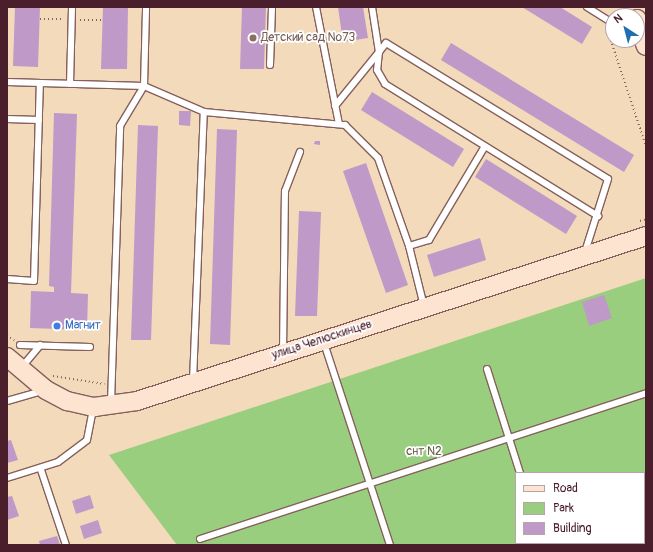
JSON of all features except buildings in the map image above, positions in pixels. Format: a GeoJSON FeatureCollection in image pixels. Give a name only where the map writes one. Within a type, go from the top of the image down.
{"type":"FeatureCollection","features":[{"type":"Feature","properties":{"kind":"street","name":"улица Челюскинцев"},"geometry":{"type":"LineString","coordinates":[[13,363],[47,382],[67,401],[102,407],[193,383],[424,307],[585,253],[642,229]]}},
{"type":"Feature","properties":{"kind":"lane"},"geometry":{"type":"LineString","coordinates":[[70,84],[72,7]]}},
{"type":"Feature","properties":{"kind":"lane"},"geometry":{"type":"LineString","coordinates":[[7,478],[41,470],[58,462],[87,440],[102,407],[120,126],[144,86],[146,7]]}},
{"type":"Feature","properties":{"kind":"lane"},"geometry":{"type":"LineString","coordinates":[[270,65],[272,7]]}},
{"type":"Feature","properties":{"kind":"lane"},"geometry":{"type":"LineString","coordinates":[[316,7],[338,124]]}},
{"type":"Feature","properties":{"kind":"lane"},"geometry":{"type":"LineString","coordinates":[[372,7],[379,52],[377,70],[385,84],[598,216]]}},
{"type":"Feature","properties":{"kind":"lane"},"geometry":{"type":"LineString","coordinates":[[587,7],[603,17]]}},
{"type":"Feature","properties":{"kind":"lane"},"geometry":{"type":"LineString","coordinates":[[335,106],[386,43],[608,179],[598,216],[585,253]]}},
{"type":"Feature","properties":{"kind":"lane"},"geometry":{"type":"LineString","coordinates":[[7,82],[144,86],[204,112],[345,125],[378,158],[409,246],[424,307]]}},
{"type":"Feature","properties":{"kind":"lane"},"geometry":{"type":"LineString","coordinates":[[7,279],[34,281],[40,83]]}},
{"type":"Feature","properties":{"kind":"lane"},"geometry":{"type":"LineString","coordinates":[[193,383],[204,112]]}},
{"type":"Feature","properties":{"kind":"lane"},"geometry":{"type":"LineString","coordinates":[[7,119],[39,120]]}},
{"type":"Feature","properties":{"kind":"lane"},"geometry":{"type":"LineString","coordinates":[[409,246],[429,240],[485,146]]}},
{"type":"Feature","properties":{"kind":"lane"},"geometry":{"type":"LineString","coordinates":[[283,353],[285,191],[300,152]]}},
{"type":"Feature","properties":{"kind":"lane"},"geometry":{"type":"LineString","coordinates":[[323,340],[390,545]]}},
{"type":"Feature","properties":{"kind":"lane"},"geometry":{"type":"LineString","coordinates":[[20,345],[90,346]]}},
{"type":"Feature","properties":{"kind":"lane"},"geometry":{"type":"LineString","coordinates":[[13,363],[40,345]]}},
{"type":"Feature","properties":{"kind":"lane"},"geometry":{"type":"LineString","coordinates":[[487,369],[520,472]]}},
{"type":"Feature","properties":{"kind":"lane"},"geometry":{"type":"LineString","coordinates":[[7,401],[47,382]]}},
{"type":"Feature","properties":{"kind":"lane"},"geometry":{"type":"LineString","coordinates":[[200,539],[369,481],[646,393]]}},
{"type":"Feature","properties":{"kind":"lane"},"geometry":{"type":"LineString","coordinates":[[41,470],[66,545]]}},
{"type":"Feature","properties":{"kind":"path"},"geometry":{"type":"LineString","coordinates":[[603,17],[646,146]]}},
{"type":"Feature","properties":{"kind":"path"},"geometry":{"type":"LineString","coordinates":[[642,229],[646,219]]}},
{"type":"Feature","properties":{"kind":"path"},"geometry":{"type":"LineString","coordinates":[[7,334],[20,345]]}},
{"type":"Feature","properties":{"kind":"path"},"geometry":{"type":"LineString","coordinates":[[47,382],[113,385]]}},
{"type":"Feature","properties":{"kind":"green space","name":"снт N2"},"geometry":{"type":"Polygon","coordinates":[[[646,278],[646,545],[177,545],[109,455],[646,278]]]}},
{"type":"Feature","properties":{"kind":"place","name":"Детский сад №73"},"geometry":{"type":"Point","coordinates":[253,38]}},
{"type":"Feature","properties":{"kind":"place","name":"Магнит"},"geometry":{"type":"Point","coordinates":[57,326]}}]}
